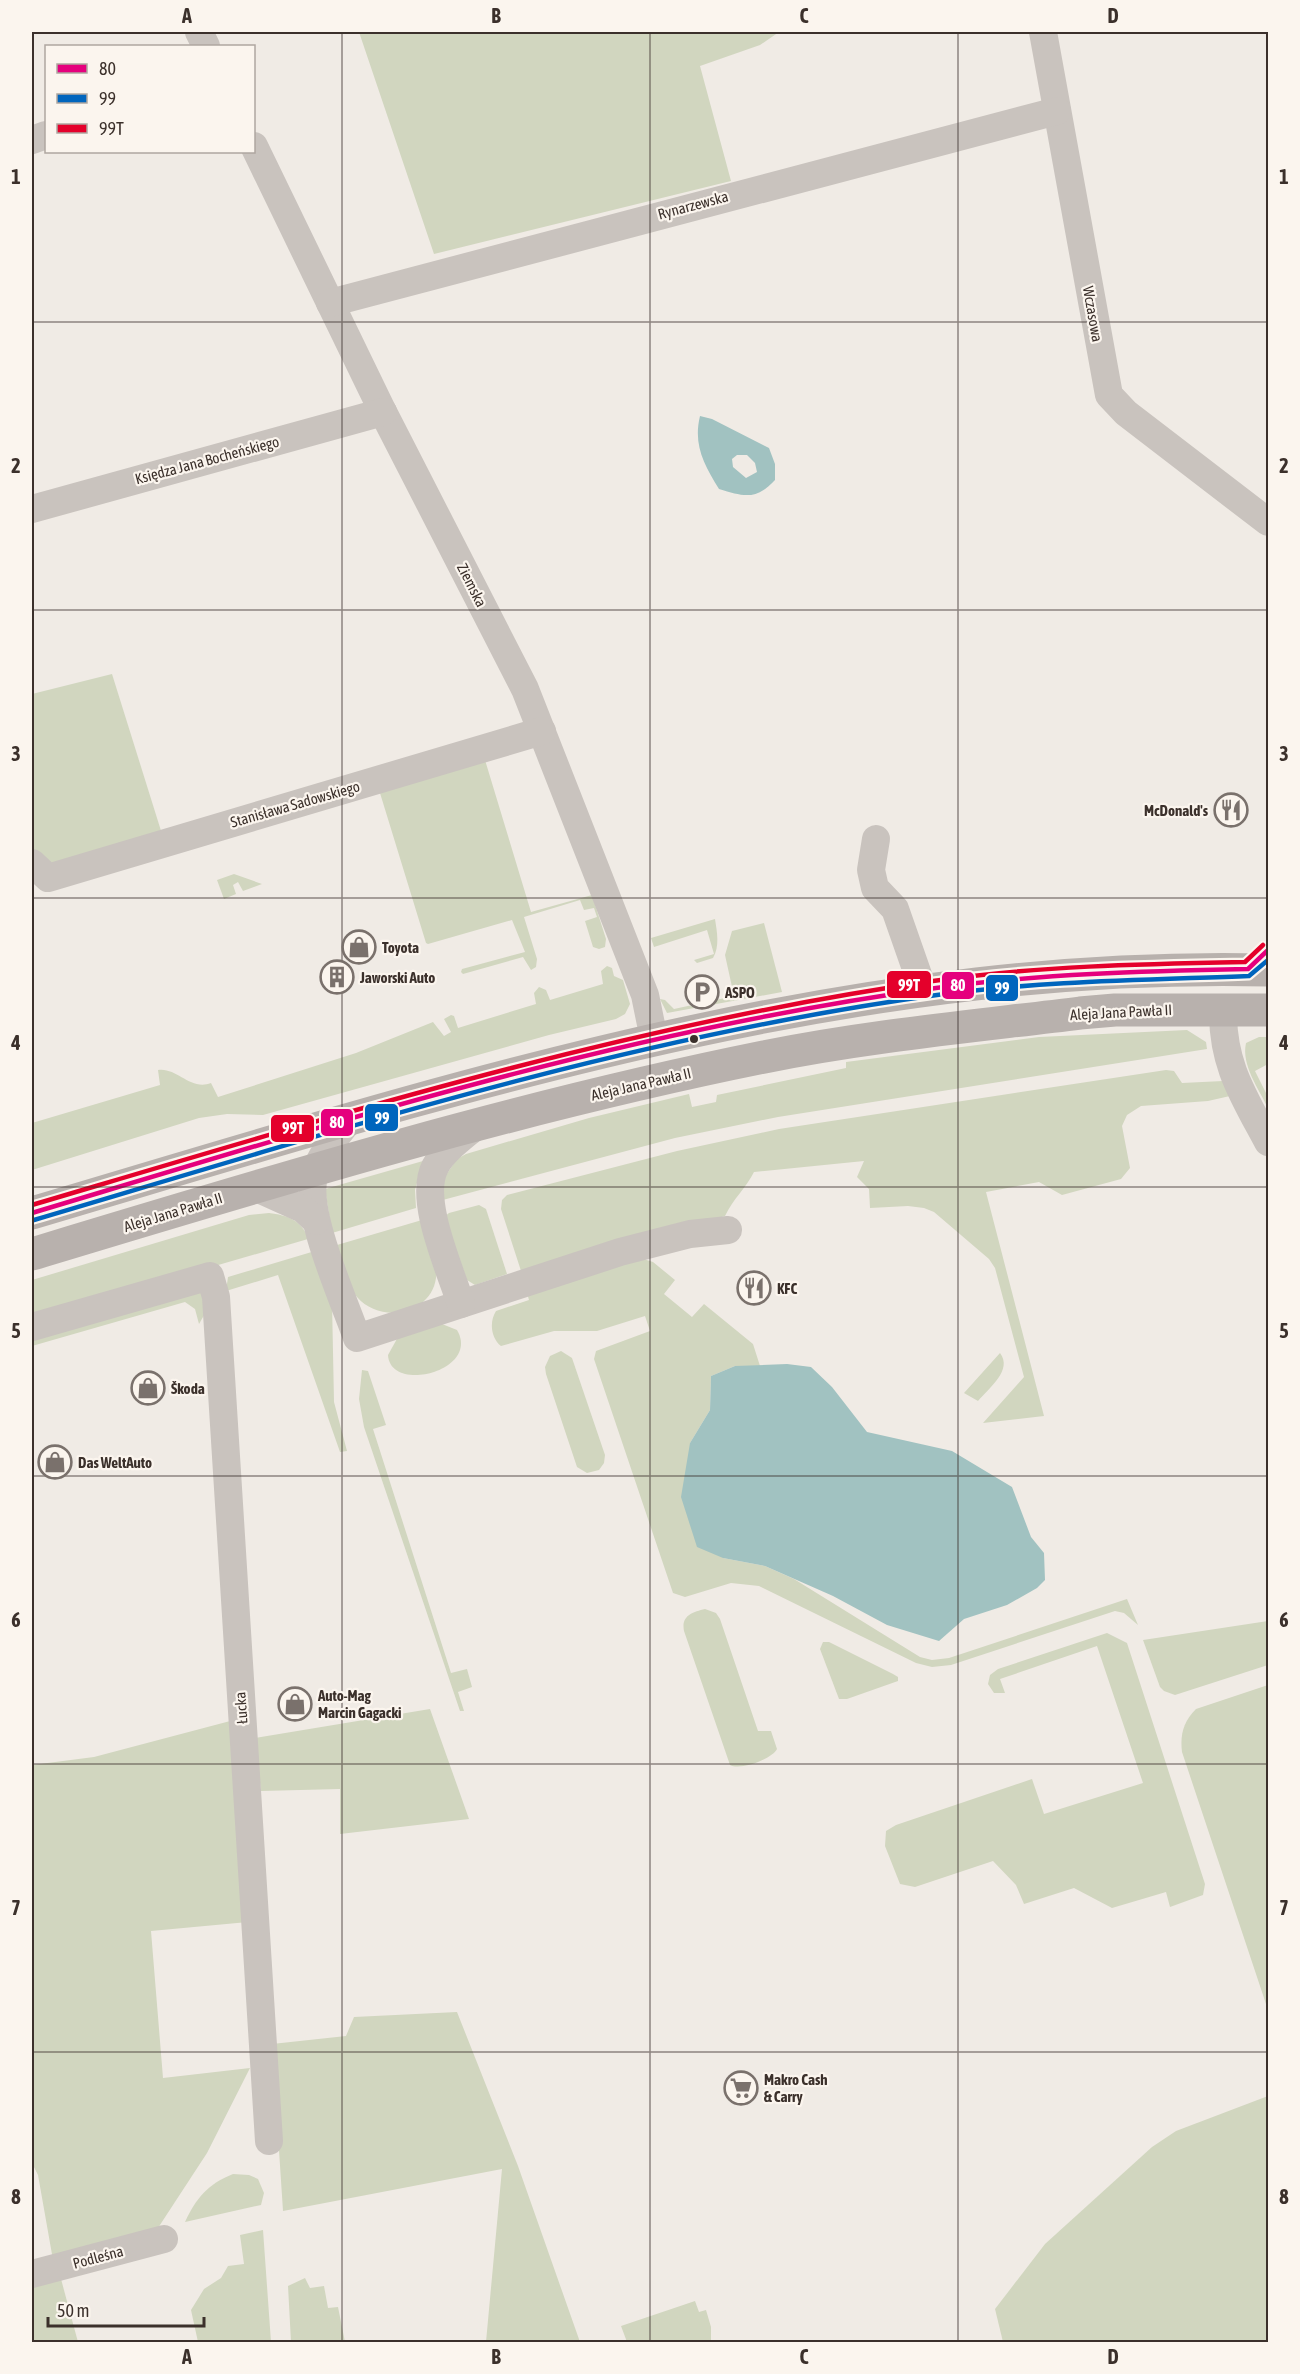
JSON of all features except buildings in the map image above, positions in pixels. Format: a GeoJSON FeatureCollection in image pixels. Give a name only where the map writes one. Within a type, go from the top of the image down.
{"type":"FeatureCollection","features":[{"type":"Feature","properties":{"kind":"main road"},"geometry":{"type":"LineString","coordinates":[[32,1213],[351,1118],[654,1039],[816,1006],[923,989],[1125,971],[1262,963]]}},
{"type":"Feature","properties":{"kind":"main road","name":"Aleja Jana Pawła II"},"geometry":{"type":"LineString","coordinates":[[32,1254],[255,1187],[477,1125],[604,1092],[766,1057],[1080,1013],[1269,1010]]}},
{"type":"Feature","properties":{"kind":"street","name":"Wczasowa"},"geometry":{"type":"LineString","coordinates":[[1043,32],[1109,395],[1126,413],[1269,522]]}},
{"type":"Feature","properties":{"kind":"street","name":"Rynarzewska"},"geometry":{"type":"LineString","coordinates":[[330,303],[1057,111]]}},
{"type":"Feature","properties":{"kind":"street","name":"Ziemska"},"geometry":{"type":"LineString","coordinates":[[255,148],[383,412],[525,689],[645,995],[654,1039]]}},
{"type":"Feature","properties":{"kind":"street","name":"Księdza Jana Bocheńskiego"},"geometry":{"type":"LineString","coordinates":[[32,509],[383,412]]}},
{"type":"Feature","properties":{"kind":"street","name":"Stanisława Sadowskiego"},"geometry":{"type":"LineString","coordinates":[[40,870],[542,731]]}},
{"type":"Feature","properties":{"kind":"street"},"geometry":{"type":"LineString","coordinates":[[876,840],[871,870],[875,888],[895,909],[923,989]]}},
{"type":"Feature","properties":{"kind":"street"},"geometry":{"type":"LineString","coordinates":[[1223,1009],[1222,1036],[1230,1068],[1269,1142]]}},
{"type":"Feature","properties":{"kind":"street"},"geometry":{"type":"LineString","coordinates":[[351,1118],[321,1159],[312,1186],[316,1221],[357,1338],[629,1249],[690,1234],[728,1230]]}},
{"type":"Feature","properties":{"kind":"street"},"geometry":{"type":"LineString","coordinates":[[461,1304],[428,1191],[436,1165],[447,1151],[477,1125]]}},
{"type":"Feature","properties":{"kind":"street"},"geometry":{"type":"LineString","coordinates":[[255,1187],[303,1209],[316,1221]]}},
{"type":"Feature","properties":{"kind":"street","name":"Łucka"},"geometry":{"type":"LineString","coordinates":[[32,1327],[210,1276],[216,1297],[269,2141]]}},
{"type":"Feature","properties":{"kind":"street","name":"Podleśna"},"geometry":{"type":"LineString","coordinates":[[32,2274],[164,2239]]}},
{"type":"Feature","properties":{"kind":"green space"},"geometry":{"type":"Polygon","coordinates":[[[359,32],[779,32],[760,45],[700,66],[731,181],[434,254],[359,32]]]}},
{"type":"Feature","properties":{"kind":"green space"},"geometry":{"type":"Polygon","coordinates":[[[112,674],[162,834],[32,877],[32,694],[112,674]]]}},
{"type":"Feature","properties":{"kind":"green space"},"geometry":{"type":"Polygon","coordinates":[[[485,760],[531,912],[592,895],[606,939],[605,947],[599,949],[593,947],[585,921],[597,917],[594,908],[584,910],[580,900],[524,917],[537,959],[536,967],[531,970],[523,957],[463,974],[461,972],[462,969],[525,952],[512,920],[426,943],[380,793],[485,760]]]}},
{"type":"Feature","properties":{"kind":"green space"},"geometry":{"type":"Polygon","coordinates":[[[234,874],[262,884],[243,891],[238,882],[233,885],[236,894],[224,899],[217,880],[234,874]]]}},
{"type":"Feature","properties":{"kind":"green space"},"geometry":{"type":"Polygon","coordinates":[[[715,919],[717,944],[713,958],[697,963],[694,960],[714,954],[707,930],[654,947],[651,938],[715,919]]]}},
{"type":"Feature","properties":{"kind":"green space"},"geometry":{"type":"Polygon","coordinates":[[[764,923],[782,992],[667,1013],[660,999],[665,1000],[674,1009],[734,996],[725,955],[732,931],[764,923]]]}},
{"type":"Feature","properties":{"kind":"green space"},"geometry":{"type":"Polygon","coordinates":[[[607,966],[612,968],[614,976],[623,980],[630,1004],[625,1014],[616,1019],[549,1035],[263,1115],[227,1114],[199,1118],[32,1170],[32,1123],[160,1085],[158,1070],[171,1072],[197,1084],[211,1083],[218,1097],[356,1053],[433,1022],[444,1036],[451,1032],[444,1019],[451,1015],[454,1016],[458,1028],[536,1004],[534,993],[539,987],[546,990],[550,1000],[603,984],[601,971],[607,966]]]}},
{"type":"Feature","properties":{"kind":"green space"},"geometry":{"type":"Polygon","coordinates":[[[1187,1030],[1206,1042],[1207,1049],[778,1117],[675,1138],[439,1201],[439,1185],[457,1159],[466,1154],[589,1118],[689,1094],[692,1107],[716,1102],[717,1095],[846,1068],[846,1062],[1039,1037],[1187,1030]]]}},
{"type":"Feature","properties":{"kind":"green space"},"geometry":{"type":"Polygon","coordinates":[[[1259,1037],[1268,1037],[1268,1064],[1255,1071],[1268,1097],[1268,1108],[1246,1060],[1246,1043],[1259,1037]]]}},
{"type":"Feature","properties":{"kind":"green space"},"geometry":{"type":"Polygon","coordinates":[[[1166,1070],[1174,1071],[1182,1083],[1223,1081],[1230,1096],[1208,1101],[1141,1106],[1127,1115],[1122,1126],[1130,1168],[1121,1179],[1062,1195],[1039,1182],[986,1192],[1044,1416],[983,1423],[1024,1377],[995,1268],[989,1259],[934,1212],[908,1206],[870,1208],[869,1189],[857,1177],[864,1161],[754,1172],[725,1216],[522,1274],[501,1209],[502,1200],[507,1195],[677,1151],[779,1129],[1166,1070]]]}},
{"type":"Feature","properties":{"kind":"green space"},"geometry":{"type":"Polygon","coordinates":[[[423,1161],[415,1190],[416,1208],[332,1233],[325,1189],[423,1161]]]}},
{"type":"Feature","properties":{"kind":"green space"},"geometry":{"type":"Polygon","coordinates":[[[479,1205],[486,1209],[507,1274],[475,1285],[467,1280],[444,1217],[449,1213],[479,1205]]]}},
{"type":"Feature","properties":{"kind":"green space"},"geometry":{"type":"Polygon","coordinates":[[[269,1213],[282,1215],[298,1223],[308,1239],[32,1319],[32,1280],[249,1215],[269,1213]]]}},
{"type":"Feature","properties":{"kind":"green space"},"geometry":{"type":"Polygon","coordinates":[[[422,1220],[436,1263],[436,1278],[432,1291],[425,1300],[403,1312],[378,1311],[367,1305],[357,1297],[350,1286],[337,1245],[422,1220]]]}},
{"type":"Feature","properties":{"kind":"green space"},"geometry":{"type":"Polygon","coordinates":[[[315,1251],[332,1302],[334,1402],[347,1451],[340,1452],[278,1275],[226,1291],[228,1277],[315,1251]]]}},
{"type":"Feature","properties":{"kind":"green space"},"geometry":{"type":"Polygon","coordinates":[[[640,1258],[653,1262],[675,1280],[664,1294],[692,1317],[704,1304],[753,1344],[760,1366],[735,1366],[711,1376],[710,1410],[690,1443],[723,1558],[765,1566],[794,1579],[920,1657],[932,1660],[949,1658],[1127,1599],[1138,1625],[1124,1613],[1115,1611],[951,1665],[932,1667],[916,1663],[759,1586],[731,1583],[685,1597],[673,1593],[594,1359],[596,1351],[650,1331],[645,1316],[597,1331],[554,1331],[501,1346],[492,1330],[492,1320],[496,1311],[529,1300],[527,1293],[640,1258]]]}},
{"type":"Feature","properties":{"kind":"green space"},"geometry":{"type":"Polygon","coordinates":[[[201,1292],[207,1310],[199,1324],[195,1309],[185,1302],[32,1346],[32,1334],[201,1292]]]}},
{"type":"Feature","properties":{"kind":"green space"},"geometry":{"type":"Polygon","coordinates":[[[442,1324],[457,1330],[461,1344],[457,1357],[446,1366],[417,1375],[403,1373],[393,1367],[388,1355],[398,1337],[442,1324]]]}},
{"type":"Feature","properties":{"kind":"green space"},"geometry":{"type":"Polygon","coordinates":[[[561,1351],[572,1358],[605,1455],[604,1463],[599,1470],[587,1473],[577,1467],[546,1374],[545,1367],[550,1356],[561,1351]]]}},
{"type":"Feature","properties":{"kind":"green space"},"geometry":{"type":"Polygon","coordinates":[[[1000,1353],[1004,1366],[993,1385],[978,1401],[964,1393],[1000,1353]]]}},
{"type":"Feature","properties":{"kind":"green space"},"geometry":{"type":"Polygon","coordinates":[[[362,1370],[368,1371],[386,1425],[373,1429],[451,1673],[467,1669],[472,1687],[458,1692],[464,1711],[460,1711],[364,1427],[359,1399],[362,1370]]]}},
{"type":"Feature","properties":{"kind":"green space"},"geometry":{"type":"Polygon","coordinates":[[[705,1609],[716,1613],[720,1619],[758,1731],[771,1731],[777,1749],[769,1757],[755,1763],[741,1766],[730,1765],[684,1631],[686,1618],[705,1609]]]}},
{"type":"Feature","properties":{"kind":"green space"},"geometry":{"type":"Polygon","coordinates":[[[1268,1621],[1268,1665],[1175,1695],[1160,1687],[1143,1640],[1268,1621]]]}},
{"type":"Feature","properties":{"kind":"green space"},"geometry":{"type":"Polygon","coordinates":[[[1107,1633],[1127,1643],[1205,1884],[1203,1895],[1170,1907],[1166,1892],[1112,1908],[1074,1888],[1024,1904],[1016,1885],[993,1861],[915,1887],[900,1884],[885,1846],[886,1831],[896,1825],[1032,1779],[1044,1814],[1143,1783],[1097,1646],[1000,1679],[1005,1693],[994,1693],[988,1684],[990,1675],[998,1669],[1107,1633]]]}},
{"type":"Feature","properties":{"kind":"green space"},"geometry":{"type":"Polygon","coordinates":[[[823,1642],[829,1642],[893,1674],[898,1677],[898,1681],[847,1699],[839,1699],[820,1649],[823,1642]]]}},
{"type":"Feature","properties":{"kind":"green space"},"geometry":{"type":"Polygon","coordinates":[[[1268,1685],[1268,2010],[1181,1746],[1185,1724],[1196,1709],[1268,1685]]]}},
{"type":"Feature","properties":{"kind":"green space"},"geometry":{"type":"Polygon","coordinates":[[[430,1709],[469,1819],[340,1834],[340,1789],[261,1791],[255,1738],[430,1709]]]}},
{"type":"Feature","properties":{"kind":"green space"},"geometry":{"type":"Polygon","coordinates":[[[234,1720],[248,1922],[151,1931],[163,2078],[250,2068],[207,2153],[156,2231],[53,2260],[38,2175],[32,2163],[32,1765],[94,1757],[234,1720]]]}},
{"type":"Feature","properties":{"kind":"green space"},"geometry":{"type":"Polygon","coordinates":[[[457,2012],[518,2166],[580,2342],[486,2342],[502,2169],[283,2211],[272,2044],[346,2036],[354,2017],[457,2012]]]}},
{"type":"Feature","properties":{"kind":"green space"},"geometry":{"type":"Polygon","coordinates":[[[1268,2096],[1268,2342],[1003,2342],[995,2309],[1045,2244],[1152,2147],[1176,2131],[1268,2096]]]}},
{"type":"Feature","properties":{"kind":"green space"},"geometry":{"type":"Polygon","coordinates":[[[233,2174],[249,2175],[258,2179],[264,2193],[261,2205],[185,2222],[194,2206],[210,2187],[233,2174]]]}},
{"type":"Feature","properties":{"kind":"green space"},"geometry":{"type":"Polygon","coordinates":[[[263,2230],[271,2342],[198,2342],[191,2310],[204,2289],[221,2278],[228,2266],[244,2264],[240,2235],[263,2230]]]}},
{"type":"Feature","properties":{"kind":"green space"},"geometry":{"type":"Polygon","coordinates":[[[305,2278],[310,2288],[324,2286],[328,2308],[338,2307],[345,2342],[291,2342],[288,2286],[305,2278]]]}},
{"type":"Feature","properties":{"kind":"green space"},"geometry":{"type":"Polygon","coordinates":[[[61,2279],[78,2342],[32,2342],[32,2287],[61,2279]]]}},
{"type":"Feature","properties":{"kind":"green space"},"geometry":{"type":"Polygon","coordinates":[[[695,2301],[699,2312],[706,2310],[711,2327],[711,2342],[627,2342],[621,2326],[695,2301]]]}},
{"type":"Feature","properties":{"kind":"water"},"geometry":{"type":"Polygon","coordinates":[[[700,416],[712,419],[769,448],[775,464],[775,480],[762,491],[750,495],[719,489],[701,454],[698,426],[700,416]],[[737,455],[732,459],[733,467],[746,478],[757,472],[755,463],[747,455],[737,455]]]}},
{"type":"Feature","properties":{"kind":"water"},"geometry":{"type":"Polygon","coordinates":[[[787,1364],[811,1367],[832,1387],[867,1432],[952,1451],[1012,1487],[1031,1537],[1044,1553],[1045,1580],[1037,1588],[1007,1605],[964,1619],[939,1641],[887,1625],[833,1596],[765,1566],[723,1558],[697,1547],[681,1497],[690,1443],[710,1410],[711,1376],[735,1366],[787,1364]]]}},
{"type":"Feature","properties":{"kind":"transit line","name":"99T"},"geometry":{"type":"LineString","coordinates":[[32,1205],[479,1076],[704,1022],[818,1000],[972,976],[1089,967],[1245,962],[1263,945]]}},
{"type":"Feature","properties":{"kind":"transit line","name":"80"},"geometry":{"type":"LineString","coordinates":[[32,1213],[367,1114],[592,1054],[706,1028],[821,1006],[975,983],[1092,974],[1248,969],[1268,950]]}},
{"type":"Feature","properties":{"kind":"transit line","name":"99"},"geometry":{"type":"LineString","coordinates":[[34,1220],[481,1090],[594,1061],[708,1036],[822,1013],[976,990],[1093,982],[1249,976],[1268,960]]}},
{"type":"Feature","properties":{"kind":"place","name":"McDonald's"},"geometry":{"type":"Point","coordinates":[1231,810]}},
{"type":"Feature","properties":{"kind":"place","name":"Toyota"},"geometry":{"type":"Point","coordinates":[359,947]}},
{"type":"Feature","properties":{"kind":"place","name":"Jaworski Auto"},"geometry":{"type":"Point","coordinates":[337,977]}},
{"type":"Feature","properties":{"kind":"place","name":"ASPO"},"geometry":{"type":"Point","coordinates":[702,992]}},
{"type":"Feature","properties":{"kind":"place","name":"KFC"},"geometry":{"type":"Point","coordinates":[754,1288]}},
{"type":"Feature","properties":{"kind":"place","name":"Škoda"},"geometry":{"type":"Point","coordinates":[148,1388]}},
{"type":"Feature","properties":{"kind":"place","name":"Das WeltAuto"},"geometry":{"type":"Point","coordinates":[55,1462]}},
{"type":"Feature","properties":{"kind":"place","name":"Auto-Mag Marcin Gagacki"},"geometry":{"type":"Point","coordinates":[295,1704]}},
{"type":"Feature","properties":{"kind":"place","name":"Makro Cash & Carry"},"geometry":{"type":"Point","coordinates":[741,2088]}}]}
